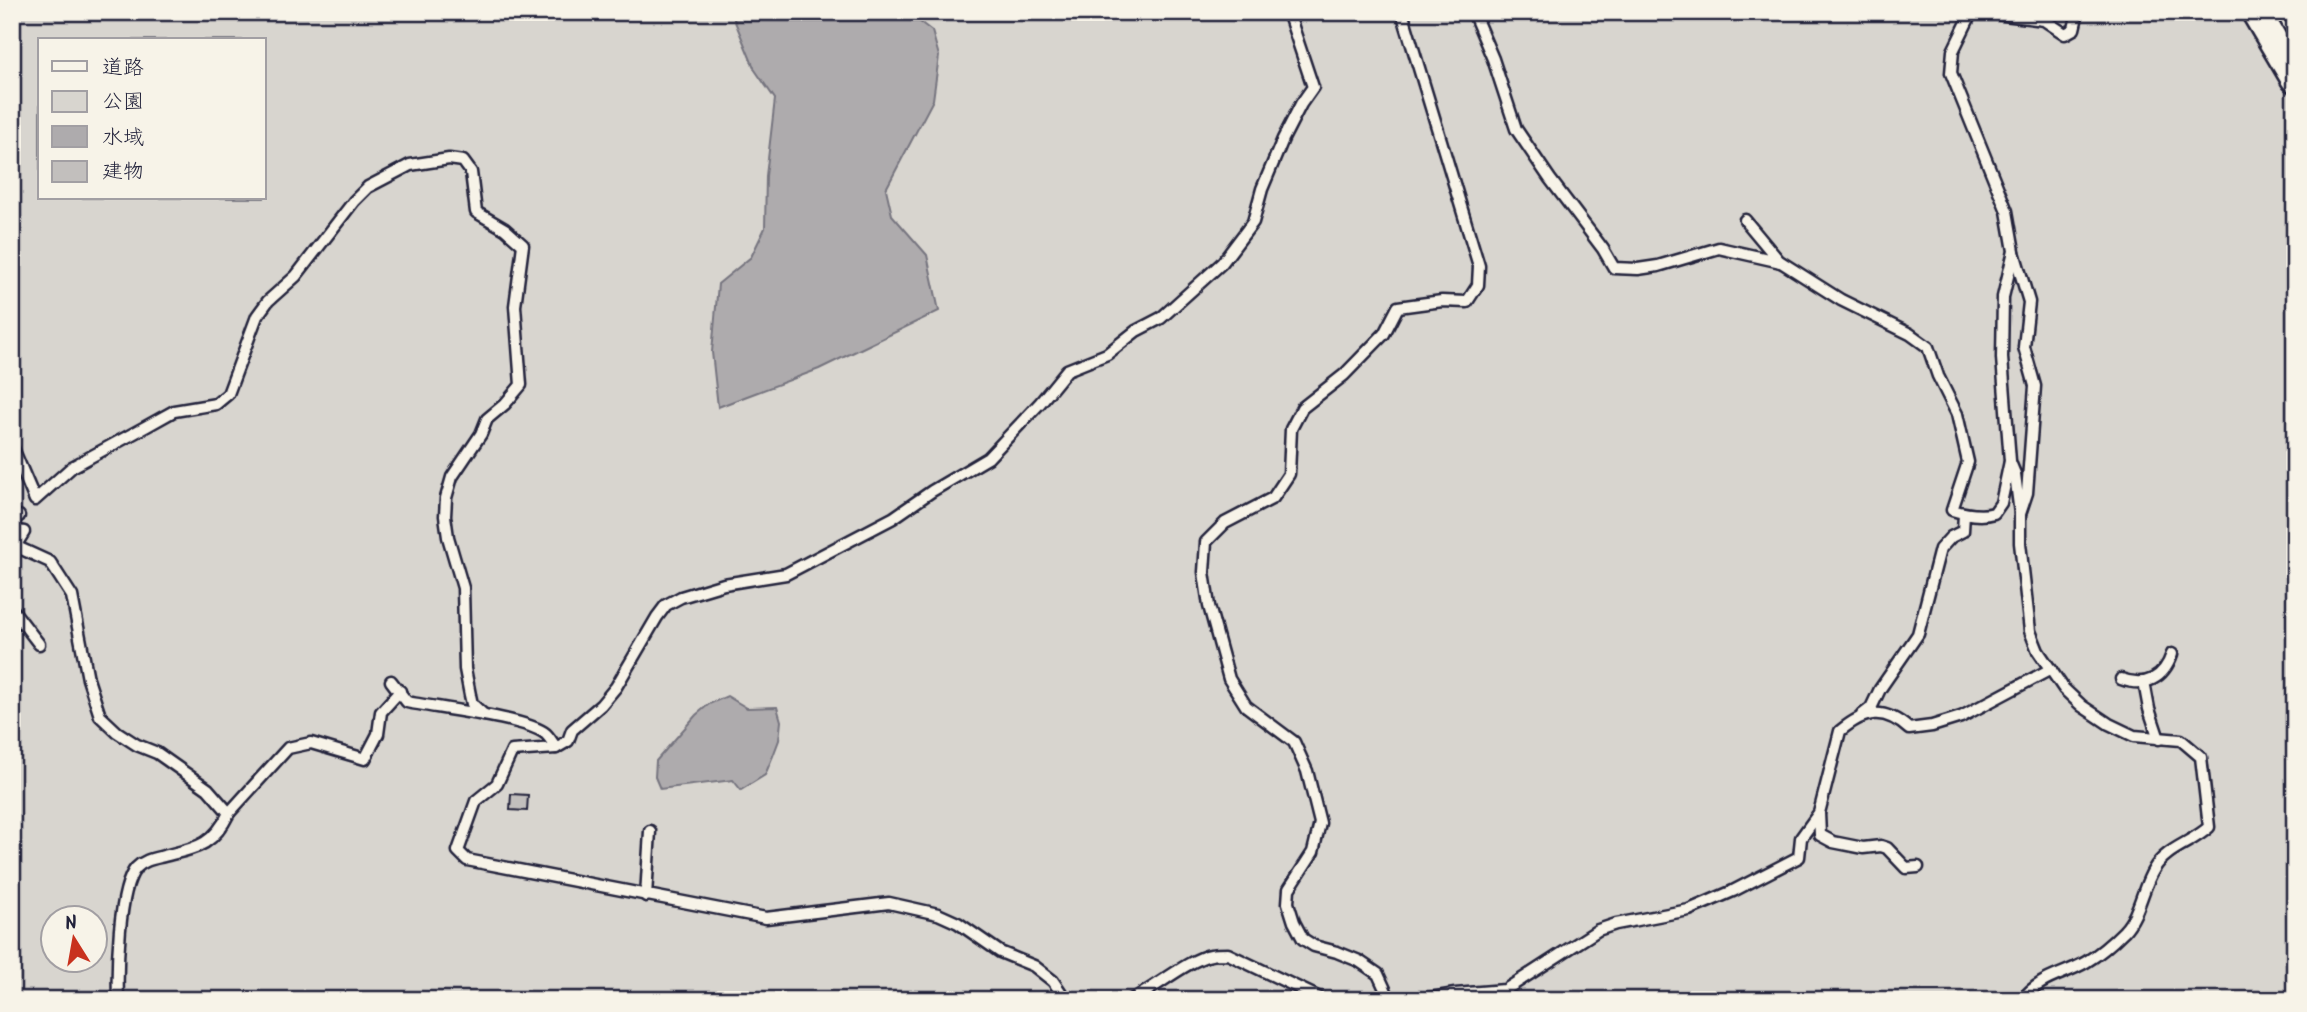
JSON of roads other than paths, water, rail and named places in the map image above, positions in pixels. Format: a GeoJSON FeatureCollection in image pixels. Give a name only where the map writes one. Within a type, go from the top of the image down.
{"type":"FeatureCollection","features":[{"type":"Feature","properties":{"kind":"street"},"geometry":{"type":"LineString","coordinates":[[2256,12],[2295,78]]}},
{"type":"Feature","properties":{"kind":"lane"},"geometry":{"type":"LineString","coordinates":[[1066,1000],[1053,981],[1034,966],[1000,952],[958,923],[938,914],[890,903],[766,918],[467,860],[458,850],[476,801],[497,784],[512,751],[556,748],[568,741],[572,730],[601,705],[616,687],[666,605],[681,597],[724,584],[786,574],[892,518],[988,458],[1067,370],[1107,354],[1136,331],[1161,318],[1222,263],[1253,222],[1262,189],[1283,139],[1313,87],[1288,12]]}},
{"type":"Feature","properties":{"kind":"lane"},"geometry":{"type":"LineString","coordinates":[[1402,12],[1479,266],[1478,285],[1467,302],[1442,301],[1398,307],[1384,334],[1344,375],[1302,408],[1291,429],[1289,474],[1273,498],[1225,523],[1206,542],[1204,572],[1209,606],[1229,678],[1246,706],[1294,741],[1307,771],[1320,823],[1313,852],[1289,890],[1288,903],[1294,922],[1304,939],[1314,946],[1337,951],[1359,961],[1378,974],[1389,998],[1402,1000]]}},
{"type":"Feature","properties":{"kind":"lane"},"geometry":{"type":"LineString","coordinates":[[1473,12],[1493,59],[1516,129],[1614,268],[1658,266],[1718,248],[1781,262]]}},
{"type":"Feature","properties":{"kind":"lane"},"geometry":{"type":"LineString","coordinates":[[2020,514],[2027,493],[2035,386],[2025,347],[2029,302],[2014,251],[2007,211],[1951,74],[1953,51],[1971,14],[2044,20],[2065,34],[2074,29],[2078,12]]}},
{"type":"Feature","properties":{"kind":"lane"},"geometry":{"type":"LineString","coordinates":[[12,446],[34,500],[72,467],[174,411],[215,404],[228,394],[257,316],[268,301],[296,276],[368,187],[410,165],[449,159],[463,161],[471,172],[476,212],[505,229],[523,245],[514,306],[521,385],[505,404],[487,419],[481,434],[452,477],[446,498],[445,516],[463,588],[466,669],[470,695],[472,704],[484,715]]}},
{"type":"Feature","properties":{"kind":"lane"},"geometry":{"type":"LineString","coordinates":[[1745,220],[1781,262],[1841,300],[1894,324],[1928,347],[1938,376],[1958,414],[1968,462],[1952,510],[1964,514],[1994,513],[2001,503],[2010,461],[2002,358],[2003,297],[2014,251]]}},
{"type":"Feature","properties":{"kind":"lane"},"geometry":{"type":"LineString","coordinates":[[2010,461],[2015,474],[2020,514],[2020,543],[2030,631],[2038,651],[2064,689],[2082,706],[2109,724],[2134,736],[2182,740],[2201,757],[2209,827],[2164,855],[2153,870],[2139,905],[2125,930],[2086,962],[2044,979],[2031,988],[2022,1000]]}},
{"type":"Feature","properties":{"kind":"lane"},"geometry":{"type":"LineString","coordinates":[[1919,867],[1906,868],[1887,848],[1881,846],[1863,848],[1833,842],[1820,835],[1819,813],[1840,731],[1871,708],[1880,690],[1918,635],[1940,549],[1951,537],[1963,531],[1964,514]]}},
{"type":"Feature","properties":{"kind":"lane"},"geometry":{"type":"LineString","coordinates":[[12,530],[24,532],[14,548],[50,562],[72,596],[88,679],[100,716],[117,732],[137,745],[157,753],[208,789],[229,813]]}},
{"type":"Feature","properties":{"kind":"lane"},"geometry":{"type":"LineString","coordinates":[[12,609],[39,644]]}},
{"type":"Feature","properties":{"kind":"lane"},"geometry":{"type":"LineString","coordinates":[[2121,679],[2134,683],[2153,679],[2168,666],[2172,654]]}},
{"type":"Feature","properties":{"kind":"lane"},"geometry":{"type":"LineString","coordinates":[[1861,715],[1895,717],[1909,729],[1932,726],[1961,717],[2050,669]]}},
{"type":"Feature","properties":{"kind":"lane"},"geometry":{"type":"LineString","coordinates":[[391,681],[407,702],[484,715],[535,728],[546,735],[556,748]]}},
{"type":"Feature","properties":{"kind":"lane"},"geometry":{"type":"LineString","coordinates":[[2144,682],[2159,739]]}},
{"type":"Feature","properties":{"kind":"lane"},"geometry":{"type":"LineString","coordinates":[[118,1000],[121,925],[126,890],[134,870],[143,862],[198,848],[222,828],[229,813],[288,748],[311,743],[365,759],[378,734],[381,712],[400,691]]}},
{"type":"Feature","properties":{"kind":"lane"},"geometry":{"type":"LineString","coordinates":[[1420,1000],[1505,990],[1598,930],[1689,910],[1733,891],[1799,857],[1801,838],[1819,813]]}},
{"type":"Feature","properties":{"kind":"lane"},"geometry":{"type":"LineString","coordinates":[[646,896],[649,831]]}},
{"type":"Feature","properties":{"kind":"lane"},"geometry":{"type":"LineString","coordinates":[[1131,1000],[1195,961],[1211,955],[1228,954],[1292,982],[1324,1000]]}},
{"type":"Feature","properties":{"kind":"water"},"geometry":{"type":"Polygon","coordinates":[[[731,12],[907,12],[932,31],[939,56],[933,100],[886,189],[892,215],[927,255],[939,311],[819,369],[718,407],[712,352],[718,284],[751,257],[765,228],[766,176],[775,99],[755,70],[731,12]]]}},
{"type":"Feature","properties":{"kind":"water"},"geometry":{"type":"Polygon","coordinates":[[[727,696],[747,708],[777,707],[781,721],[779,740],[765,775],[741,790],[733,780],[660,789],[655,777],[656,761],[696,715],[709,704],[727,696]]]}}]}
